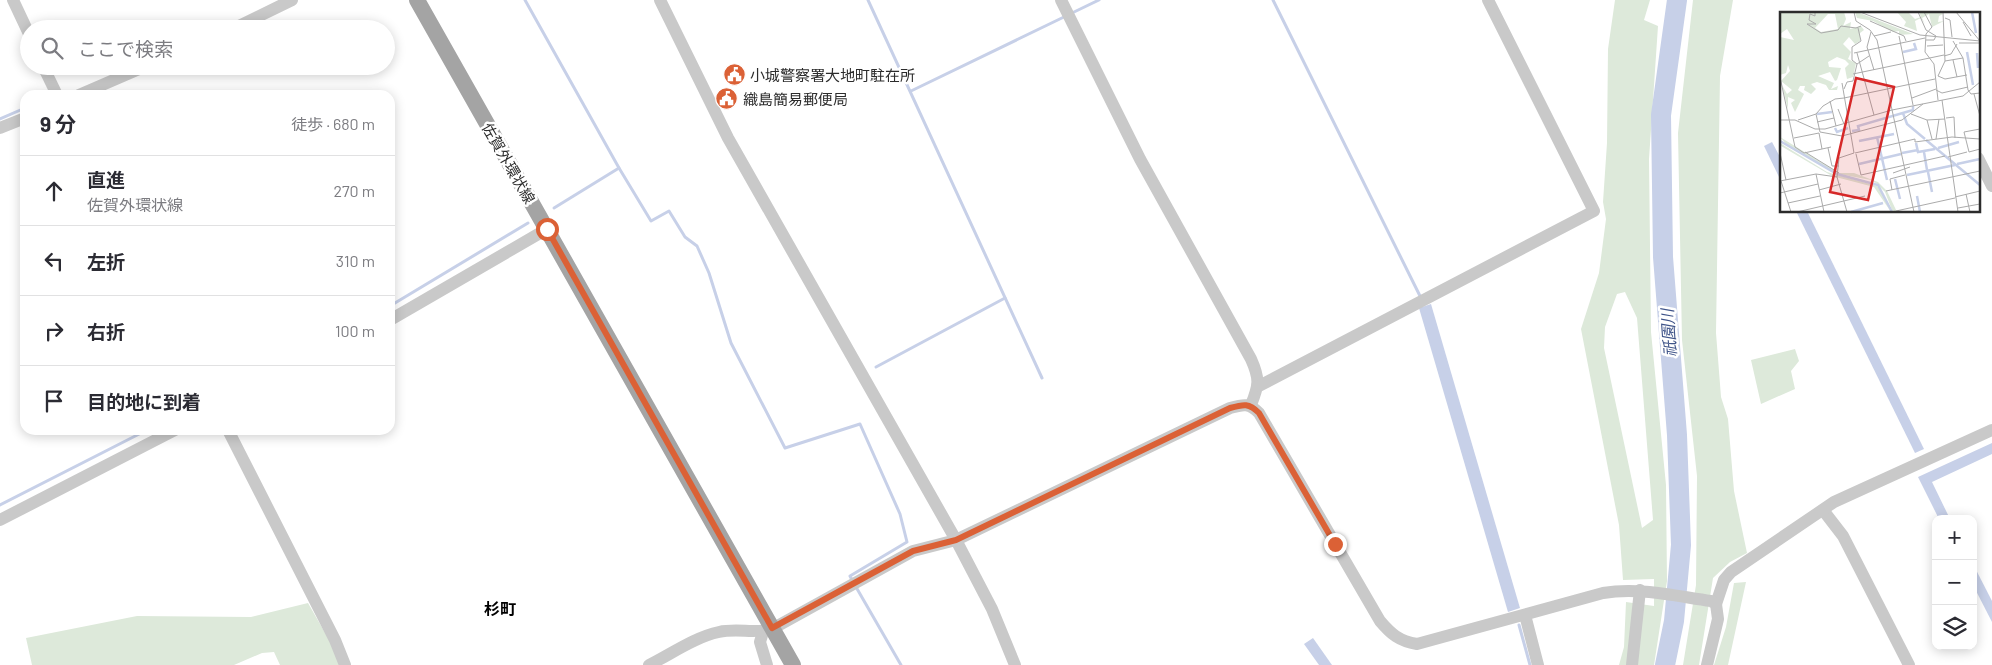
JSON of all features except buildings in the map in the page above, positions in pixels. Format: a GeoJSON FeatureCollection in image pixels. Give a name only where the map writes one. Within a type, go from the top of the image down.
{"type":"FeatureCollection","features":[{"type":"Feature","properties":{"kind":"main road","name":"佐賀外環状線"},"geometry":{"type":"LineString","coordinates":[[418,0],[547,229],[768,630],[793,665]]}},
{"type":"Feature","properties":{"kind":"street"},"geometry":{"type":"LineString","coordinates":[[13,0],[22,20]]}},
{"type":"Feature","properties":{"kind":"street"},"geometry":{"type":"LineString","coordinates":[[252,20],[292,0]]}},
{"type":"Feature","properties":{"kind":"street"},"geometry":{"type":"LineString","coordinates":[[660,0],[728,138],[956,540],[992,609],[1015,665]]}},
{"type":"Feature","properties":{"kind":"street"},"geometry":{"type":"LineString","coordinates":[[1259,386],[1594,210],[1488,0]]}},
{"type":"Feature","properties":{"kind":"street"},"geometry":{"type":"LineString","coordinates":[[1063,4],[1140,159],[1251,359],[1257,372],[1259,386],[1251,405]]}},
{"type":"Feature","properties":{"kind":"street"},"geometry":{"type":"LineString","coordinates":[[47,75],[55,90]]}},
{"type":"Feature","properties":{"kind":"street"},"geometry":{"type":"LineString","coordinates":[[91,90],[125,75]]}},
{"type":"Feature","properties":{"kind":"street"},"geometry":{"type":"LineString","coordinates":[[0,128],[20,120]]}},
{"type":"Feature","properties":{"kind":"street"},"geometry":{"type":"LineString","coordinates":[[1980,162],[1992,186]]}},
{"type":"Feature","properties":{"kind":"street"},"geometry":{"type":"LineString","coordinates":[[395,317],[547,229]]}},
{"type":"Feature","properties":{"kind":"street"},"geometry":{"type":"LineString","coordinates":[[767,665],[760,642],[768,630],[913,551],[956,540],[1230,408],[1251,405]]}},
{"type":"Feature","properties":{"kind":"street"},"geometry":{"type":"LineString","coordinates":[[1251,405],[1259,413],[1380,620],[1391,634],[1405,642],[1417,644],[1620,590],[1640,590],[1713,603]]}},
{"type":"Feature","properties":{"kind":"street"},"geometry":{"type":"LineString","coordinates":[[1707,665],[1718,619],[1713,603],[1724,580],[1731,572],[1834,502],[1992,430]]}},
{"type":"Feature","properties":{"kind":"street"},"geometry":{"type":"LineString","coordinates":[[0,520],[165,435]]}},
{"type":"Feature","properties":{"kind":"street"},"geometry":{"type":"LineString","coordinates":[[231,435],[335,640],[345,665]]}},
{"type":"Feature","properties":{"kind":"street"},"geometry":{"type":"LineString","coordinates":[[1823,510],[1843,536],[1909,665]]}},
{"type":"Feature","properties":{"kind":"street"},"geometry":{"type":"LineString","coordinates":[[1632,665],[1640,590]]}},
{"type":"Feature","properties":{"kind":"street"},"geometry":{"type":"LineString","coordinates":[[1525,615],[1538,665]]}},
{"type":"Feature","properties":{"kind":"street"},"geometry":{"type":"LineString","coordinates":[[649,665],[720,632],[748,629],[768,630]]}},
{"type":"Feature","properties":{"kind":"green space"},"geometry":{"type":"Polygon","coordinates":[[[1615,0],[1650,0],[1644,20],[1658,26],[1649,159],[1651,332],[1666,485],[1667,581],[1654,665],[1619,665],[1624,647],[1626,602],[1654,606],[1654,579],[1623,580],[1619,525],[1581,329],[1599,273],[1606,219],[1603,202],[1607,143],[1608,49],[1615,0]],[[1625,292],[1617,294],[1605,327],[1604,348],[1642,528],[1653,520],[1637,318],[1625,292]]]}},
{"type":"Feature","properties":{"kind":"green space"},"geometry":{"type":"Polygon","coordinates":[[[1693,0],[1733,0],[1720,76],[1716,333],[1721,397],[1728,419],[1734,491],[1747,553],[1730,562],[1713,578],[1699,665],[1683,665],[1696,585],[1697,476],[1682,340],[1678,133],[1693,0]]]}},
{"type":"Feature","properties":{"kind":"green space"},"geometry":{"type":"Polygon","coordinates":[[[1795,349],[1799,361],[1791,371],[1795,389],[1761,404],[1751,360],[1795,349]]]}},
{"type":"Feature","properties":{"kind":"green space"},"geometry":{"type":"Polygon","coordinates":[[[1746,582],[1728,665],[1714,665],[1726,627],[1734,583],[1746,582]]]}},
{"type":"Feature","properties":{"kind":"green space"},"geometry":{"type":"Polygon","coordinates":[[[308,603],[332,645],[340,665],[280,665],[274,652],[262,653],[234,665],[32,665],[26,638],[137,616],[251,617],[308,603]]]}},
{"type":"Feature","properties":{"kind":"water"},"geometry":{"type":"Polygon","coordinates":[[[1772,142],[1780,157],[1780,179],[1764,146],[1772,142]]]}},
{"type":"Feature","properties":{"kind":"water"},"geometry":{"type":"Polygon","coordinates":[[[1796,212],[1807,212],[1924,449],[1915,453],[1796,212]]]}},
{"type":"Feature","properties":{"kind":"water"},"geometry":{"type":"Polygon","coordinates":[[[1431,304],[1520,608],[1508,612],[1419,308],[1431,304]]]}},
{"type":"Feature","properties":{"kind":"water"},"geometry":{"type":"Polygon","coordinates":[[[1992,443],[1992,454],[1932,482],[1948,515],[1937,515],[1918,477],[1992,443]]]}},
{"type":"Feature","properties":{"kind":"water"},"geometry":{"type":"Polygon","coordinates":[[[1977,572],[1992,601],[1992,622],[1977,593],[1977,572]]]}},
{"type":"Feature","properties":{"kind":"water"},"geometry":{"type":"Polygon","coordinates":[[[1313,638],[1332,665],[1319,665],[1304,644],[1313,638]]]}},
{"type":"Feature","properties":{"kind":"waterway"},"geometry":{"type":"LineString","coordinates":[[525,0],[619,168],[651,221],[669,211],[685,237],[697,246],[709,273],[731,343],[785,448],[860,424],[900,514],[907,542],[850,576],[853,582]]}},
{"type":"Feature","properties":{"kind":"waterway"},"geometry":{"type":"LineString","coordinates":[[868,0],[1042,378]]}},
{"type":"Feature","properties":{"kind":"waterway"},"geometry":{"type":"LineString","coordinates":[[1072,13],[1099,0]]}},
{"type":"Feature","properties":{"kind":"waterway"},"geometry":{"type":"LineString","coordinates":[[1273,0],[1421,298]]}},
{"type":"Feature","properties":{"kind":"waterway","name":"祇園川"},"geometry":{"type":"LineString","coordinates":[[1665,665],[1674,621],[1681,545],[1677,435],[1663,257],[1661,115],[1677,0]]}},
{"type":"Feature","properties":{"kind":"waterway"},"geometry":{"type":"LineString","coordinates":[[911,91],[1066,16]]}},
{"type":"Feature","properties":{"kind":"waterway"},"geometry":{"type":"LineString","coordinates":[[0,119],[20,110]]}},
{"type":"Feature","properties":{"kind":"waterway"},"geometry":{"type":"LineString","coordinates":[[554,208],[619,168]]}},
{"type":"Feature","properties":{"kind":"waterway"},"geometry":{"type":"LineString","coordinates":[[395,303],[528,223]]}},
{"type":"Feature","properties":{"kind":"waterway"},"geometry":{"type":"LineString","coordinates":[[876,367],[1005,298]]}},
{"type":"Feature","properties":{"kind":"waterway"},"geometry":{"type":"LineString","coordinates":[[0,505],[137,435]]}},
{"type":"Feature","properties":{"kind":"waterway"},"geometry":{"type":"LineString","coordinates":[[856,587],[901,665]]}},
{"type":"Feature","properties":{"kind":"waterway"},"geometry":{"type":"LineString","coordinates":[[1519,625],[1530,665]]}},
{"type":"Feature","properties":{"kind":"place","name":"小城警察署大地町駐在所"},"geometry":{"type":"Point","coordinates":[734,75]}},
{"type":"Feature","properties":{"kind":"place","name":"織島簡易郵便局"},"geometry":{"type":"Point","coordinates":[727,99]}},
{"type":"Feature","properties":{"kind":"district","name":"杉町"},"geometry":{"type":"Point","coordinates":[500,608]}},
{"type":"Feature","properties":{"kind":"route"},"geometry":{"type":"LineString","coordinates":[[547,229],[676,461],[772,628],[913,551],[956,540],[1230,408],[1245,404],[1251,405],[1259,413],[1335,544]]}}]}
